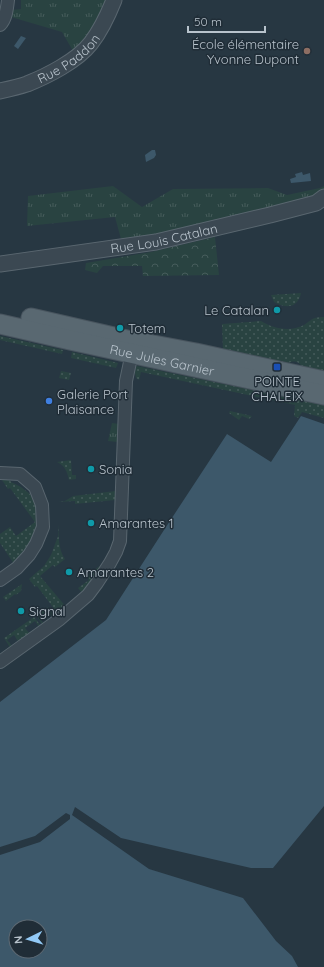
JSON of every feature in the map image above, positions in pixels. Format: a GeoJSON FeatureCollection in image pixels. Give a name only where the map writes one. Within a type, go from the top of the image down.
{"type":"FeatureCollection","features":[{"type":"Feature","properties":{"kind":"main road","name":"Rue Jules Garnier"},"geometry":{"type":"LineString","coordinates":[[0,311],[129,347],[324,395]]}},
{"type":"Feature","properties":{"kind":"main road","name":"Rue Jules Garnier"},"geometry":{"type":"LineString","coordinates":[[0,324],[129,347],[185,351],[324,381]]}},
{"type":"Feature","properties":{"kind":"street"},"geometry":{"type":"LineString","coordinates":[[0,25],[7,9],[8,0]]}},
{"type":"Feature","properties":{"kind":"street","name":"Rue Paddon"},"geometry":{"type":"LineString","coordinates":[[0,91],[26,84],[54,71],[75,58],[90,44],[108,16],[114,0]]}},
{"type":"Feature","properties":{"kind":"street","name":"Rue Louis Catalan"},"geometry":{"type":"LineString","coordinates":[[0,264],[156,242],[316,203],[324,197]]}},
{"type":"Feature","properties":{"kind":"street"},"geometry":{"type":"LineString","coordinates":[[0,319],[16,323],[25,329]]}},
{"type":"Feature","properties":{"kind":"street"},"geometry":{"type":"LineString","coordinates":[[0,662],[60,619],[88,595],[116,552],[120,541],[126,381],[129,347]]}},
{"type":"Feature","properties":{"kind":"street"},"geometry":{"type":"LineString","coordinates":[[0,473],[20,474],[35,487],[42,505],[43,522],[43,527],[36,544],[29,555],[18,568],[0,580]]}},
{"type":"Feature","properties":{"kind":"green space"},"geometry":{"type":"Polygon","coordinates":[[[21,0],[109,0],[83,45],[73,51],[62,32],[11,17],[12,10],[21,9],[21,0]]]}},
{"type":"Feature","properties":{"kind":"green space"},"geometry":{"type":"Polygon","coordinates":[[[113,186],[142,207],[173,189],[268,188],[287,195],[324,186],[324,193],[282,206],[221,218],[168,235],[121,239],[115,217],[27,226],[28,196],[113,186]]]}},
{"type":"Feature","properties":{"kind":"green space"},"geometry":{"type":"Polygon","coordinates":[[[215,237],[219,275],[143,276],[142,266],[103,266],[97,273],[85,270],[86,263],[151,252],[215,237]]]}},
{"type":"Feature","properties":{"kind":"green space"},"geometry":{"type":"Polygon","coordinates":[[[301,293],[297,302],[291,306],[283,306],[274,302],[271,295],[301,293]]]}},
{"type":"Feature","properties":{"kind":"green space"},"geometry":{"type":"Polygon","coordinates":[[[324,317],[324,373],[303,369],[297,362],[288,363],[223,350],[222,324],[261,321],[277,328],[288,329],[299,327],[316,318],[324,317]]]}},
{"type":"Feature","properties":{"kind":"green space"},"geometry":{"type":"Polygon","coordinates":[[[0,336],[63,350],[62,354],[0,340],[0,336]]]}},
{"type":"Feature","properties":{"kind":"green space"},"geometry":{"type":"Polygon","coordinates":[[[72,352],[118,363],[116,368],[71,358],[72,352]]]}},
{"type":"Feature","properties":{"kind":"green space"},"geometry":{"type":"Polygon","coordinates":[[[137,366],[324,405],[324,418],[302,412],[298,418],[294,416],[295,405],[141,372],[139,380],[136,378],[135,373],[137,366]]]}},
{"type":"Feature","properties":{"kind":"green space"},"geometry":{"type":"Polygon","coordinates":[[[61,371],[71,373],[69,380],[59,378],[61,371]]]}},
{"type":"Feature","properties":{"kind":"green space"},"geometry":{"type":"Polygon","coordinates":[[[230,411],[252,416],[249,419],[242,416],[239,420],[229,413],[230,411]]]}},
{"type":"Feature","properties":{"kind":"green space"},"geometry":{"type":"Polygon","coordinates":[[[112,423],[119,424],[118,442],[108,441],[112,423]]]}},
{"type":"Feature","properties":{"kind":"green space"},"geometry":{"type":"Polygon","coordinates":[[[71,460],[72,475],[76,475],[76,479],[69,480],[65,469],[57,462],[71,460]]]}},
{"type":"Feature","properties":{"kind":"green space"},"geometry":{"type":"Polygon","coordinates":[[[0,477],[9,478],[11,482],[30,494],[37,507],[38,523],[29,548],[14,564],[0,543],[0,534],[10,527],[16,536],[35,522],[0,477]]]}},
{"type":"Feature","properties":{"kind":"green space"},"geometry":{"type":"Polygon","coordinates":[[[116,491],[115,500],[75,504],[75,501],[58,502],[65,501],[73,496],[116,491]]]}},
{"type":"Feature","properties":{"kind":"green space"},"geometry":{"type":"Polygon","coordinates":[[[58,524],[60,547],[65,559],[55,567],[53,565],[40,576],[67,608],[58,614],[37,586],[35,587],[29,579],[44,566],[51,555],[58,536],[58,524]]]}},
{"type":"Feature","properties":{"kind":"green space"},"geometry":{"type":"Polygon","coordinates":[[[101,565],[104,568],[82,593],[78,588],[89,580],[86,576],[101,565]]]}},
{"type":"Feature","properties":{"kind":"green space"},"geometry":{"type":"Polygon","coordinates":[[[22,584],[21,591],[6,601],[3,597],[22,584]]]}},
{"type":"Feature","properties":{"kind":"green space"},"geometry":{"type":"Polygon","coordinates":[[[48,607],[55,616],[52,617],[48,612],[39,617],[43,623],[42,624],[36,615],[48,607]]]}},
{"type":"Feature","properties":{"kind":"green space"},"geometry":{"type":"Polygon","coordinates":[[[34,617],[41,626],[39,627],[35,621],[25,628],[30,634],[19,643],[14,635],[7,640],[13,647],[11,649],[4,638],[34,617]]]}},
{"type":"Feature","properties":{"kind":"water"},"geometry":{"type":"Polygon","coordinates":[[[21,36],[26,38],[18,49],[14,46],[21,36]]]}},
{"type":"Feature","properties":{"kind":"water"},"geometry":{"type":"Polygon","coordinates":[[[152,150],[155,150],[156,155],[154,158],[146,162],[145,155],[152,150]]]}},
{"type":"Feature","properties":{"kind":"water"},"geometry":{"type":"Polygon","coordinates":[[[302,172],[303,175],[310,173],[311,181],[291,183],[290,179],[296,177],[295,174],[302,172]]]}},
{"type":"Feature","properties":{"kind":"water"},"geometry":{"type":"Polygon","coordinates":[[[301,416],[324,424],[324,806],[273,868],[251,868],[121,838],[75,807],[72,815],[149,869],[243,898],[276,941],[292,956],[298,967],[0,967],[0,702],[106,620],[227,434],[271,462],[301,416]]]}},
{"type":"Feature","properties":{"kind":"pier"},"geometry":{"type":"Polygon","coordinates":[[[66,813],[70,815],[70,819],[40,842],[0,855],[0,847],[35,836],[66,813]]]}},
{"type":"Feature","properties":{"kind":"place","name":"École élémentaire Yvonne Dupont"},"geometry":{"type":"Point","coordinates":[307,51]}},
{"type":"Feature","properties":{"kind":"place","name":"Le Catalan"},"geometry":{"type":"Point","coordinates":[277,310]}},
{"type":"Feature","properties":{"kind":"place","name":"Totem"},"geometry":{"type":"Point","coordinates":[120,328]}},
{"type":"Feature","properties":{"kind":"place","name":"POINTE CHALEIX"},"geometry":{"type":"Point","coordinates":[277,367]}},
{"type":"Feature","properties":{"kind":"place","name":"Galerie Port Plaisance"},"geometry":{"type":"Point","coordinates":[49,401]}},
{"type":"Feature","properties":{"kind":"place","name":"Sonia"},"geometry":{"type":"Point","coordinates":[91,469]}},
{"type":"Feature","properties":{"kind":"place","name":"Amarantes 1"},"geometry":{"type":"Point","coordinates":[91,523]}},
{"type":"Feature","properties":{"kind":"place","name":"Amarantes 2"},"geometry":{"type":"Point","coordinates":[69,572]}},
{"type":"Feature","properties":{"kind":"place","name":"Signal"},"geometry":{"type":"Point","coordinates":[21,611]}}]}
